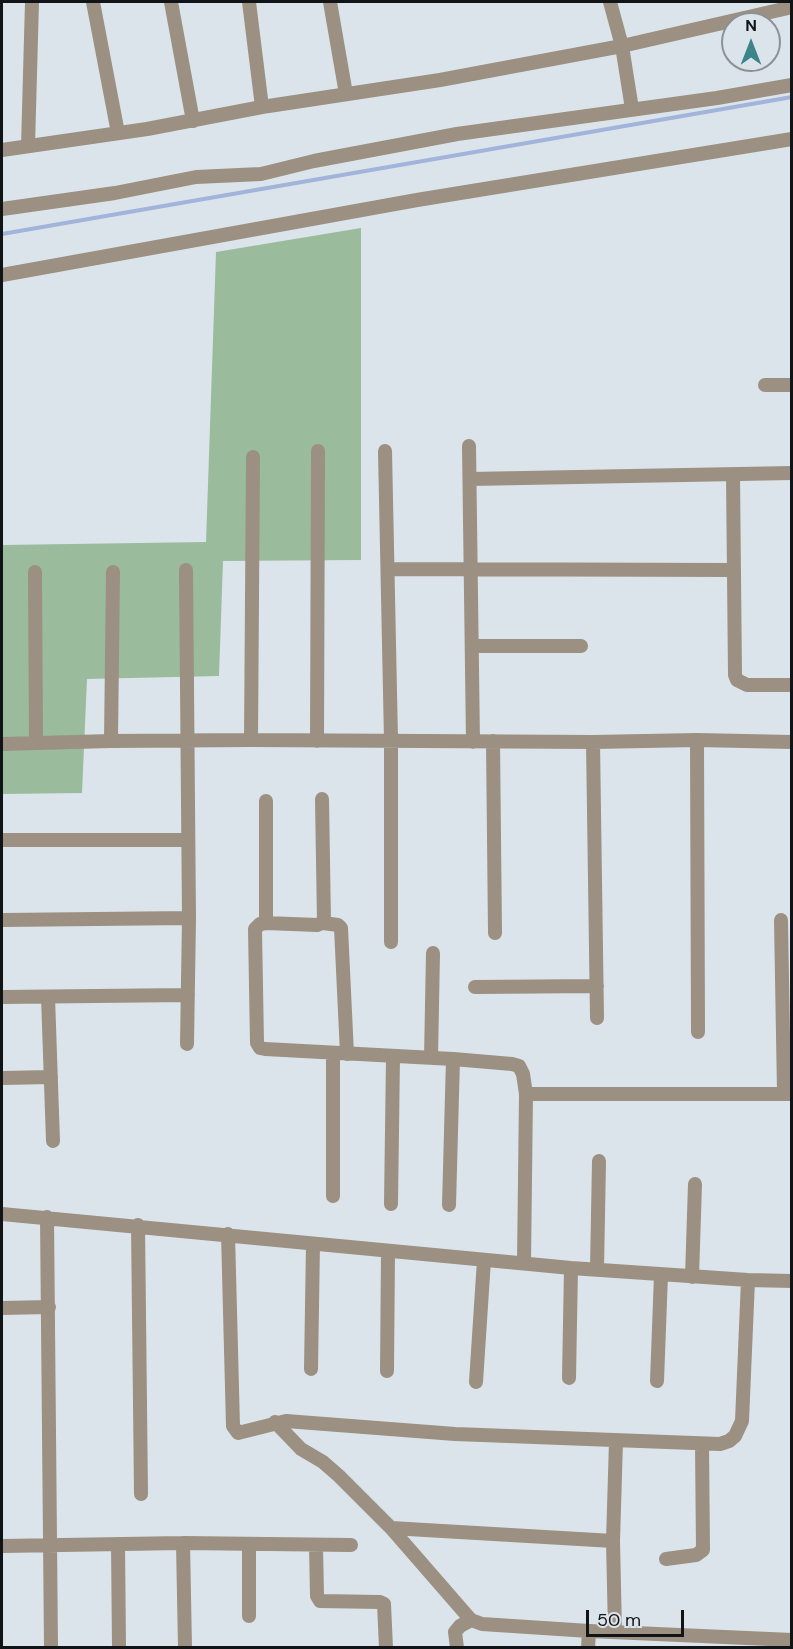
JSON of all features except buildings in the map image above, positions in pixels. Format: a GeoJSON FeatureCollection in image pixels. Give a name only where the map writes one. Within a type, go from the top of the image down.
{"type":"FeatureCollection","features":[{"type":"Feature","properties":{"kind":"street"},"geometry":{"type":"LineString","coordinates":[[28,146],[32,2]]}},
{"type":"Feature","properties":{"kind":"street"},"geometry":{"type":"LineString","coordinates":[[93,2],[118,133]]}},
{"type":"Feature","properties":{"kind":"street"},"geometry":{"type":"LineString","coordinates":[[171,2],[193,121]]}},
{"type":"Feature","properties":{"kind":"street"},"geometry":{"type":"LineString","coordinates":[[249,2],[262,107]]}},
{"type":"Feature","properties":{"kind":"street"},"geometry":{"type":"LineString","coordinates":[[330,2],[346,94]]}},
{"type":"Feature","properties":{"kind":"street"},"geometry":{"type":"LineString","coordinates":[[610,2],[622,46],[632,109]]}},
{"type":"Feature","properties":{"kind":"street"},"geometry":{"type":"LineString","coordinates":[[2,150],[440,80],[622,46],[792,6]]}},
{"type":"Feature","properties":{"kind":"street"},"geometry":{"type":"LineString","coordinates":[[2,209],[94,196],[196,177],[261,174],[314,160],[445,136],[717,98],[792,85]]}},
{"type":"Feature","properties":{"kind":"street"},"geometry":{"type":"LineString","coordinates":[[2,275],[417,200],[792,139]]}},
{"type":"Feature","properties":{"kind":"street"},"geometry":{"type":"LineString","coordinates":[[765,385],[792,385]]}},
{"type":"Feature","properties":{"kind":"street"},"geometry":{"type":"LineString","coordinates":[[469,446],[473,742]]}},
{"type":"Feature","properties":{"kind":"street"},"geometry":{"type":"LineString","coordinates":[[317,741],[318,451]]}},
{"type":"Feature","properties":{"kind":"street"},"geometry":{"type":"LineString","coordinates":[[386,451],[392,942]]}},
{"type":"Feature","properties":{"kind":"street"},"geometry":{"type":"LineString","coordinates":[[251,740],[253,457]]}},
{"type":"Feature","properties":{"kind":"street"},"geometry":{"type":"LineString","coordinates":[[470,479],[792,474]]}},
{"type":"Feature","properties":{"kind":"street"},"geometry":{"type":"LineString","coordinates":[[733,475],[734,669],[737,680],[747,685],[792,685]]}},
{"type":"Feature","properties":{"kind":"street"},"geometry":{"type":"LineString","coordinates":[[388,569],[734,570]]}},
{"type":"Feature","properties":{"kind":"street"},"geometry":{"type":"LineString","coordinates":[[186,570],[189,918],[187,1044]]}},
{"type":"Feature","properties":{"kind":"street"},"geometry":{"type":"LineString","coordinates":[[35,572],[36,744]]}},
{"type":"Feature","properties":{"kind":"street"},"geometry":{"type":"LineString","coordinates":[[111,741],[112,572]]}},
{"type":"Feature","properties":{"kind":"street"},"geometry":{"type":"LineString","coordinates":[[472,646],[580,646]]}},
{"type":"Feature","properties":{"kind":"street"},"geometry":{"type":"LineString","coordinates":[[2,744],[188,740],[792,742]]}},
{"type":"Feature","properties":{"kind":"street"},"geometry":{"type":"LineString","coordinates":[[697,740],[698,1032]]}},
{"type":"Feature","properties":{"kind":"street"},"geometry":{"type":"LineString","coordinates":[[493,741],[495,933]]}},
{"type":"Feature","properties":{"kind":"street"},"geometry":{"type":"LineString","coordinates":[[593,742],[597,1018]]}},
{"type":"Feature","properties":{"kind":"street"},"geometry":{"type":"LineString","coordinates":[[322,799],[325,918],[323,923]]}},
{"type":"Feature","properties":{"kind":"street"},"geometry":{"type":"LineString","coordinates":[[266,801],[266,923]]}},
{"type":"Feature","properties":{"kind":"street"},"geometry":{"type":"LineString","coordinates":[[2,840],[188,840]]}},
{"type":"Feature","properties":{"kind":"street"},"geometry":{"type":"LineString","coordinates":[[2,920],[189,918]]}},
{"type":"Feature","properties":{"kind":"street"},"geometry":{"type":"LineString","coordinates":[[526,1094],[788,1093],[787,949],[781,921]]}},
{"type":"Feature","properties":{"kind":"street"},"geometry":{"type":"LineString","coordinates":[[333,1196],[340,1054],[341,928],[338,925],[323,923],[317,925],[266,923],[257,926],[254,933],[257,1043],[260,1048],[340,1054],[453,1059],[516,1064],[522,1069],[526,1094],[524,1263]]}},
{"type":"Feature","properties":{"kind":"street"},"geometry":{"type":"LineString","coordinates":[[430,1058],[433,953]]}},
{"type":"Feature","properties":{"kind":"street"},"geometry":{"type":"LineString","coordinates":[[475,987],[597,986]]}},
{"type":"Feature","properties":{"kind":"street"},"geometry":{"type":"LineString","coordinates":[[2,997],[188,995]]}},
{"type":"Feature","properties":{"kind":"street"},"geometry":{"type":"LineString","coordinates":[[48,997],[53,1141]]}},
{"type":"Feature","properties":{"kind":"street"},"geometry":{"type":"LineString","coordinates":[[391,1204],[393,1057]]}},
{"type":"Feature","properties":{"kind":"street"},"geometry":{"type":"LineString","coordinates":[[449,1205],[453,1059]]}},
{"type":"Feature","properties":{"kind":"street"},"geometry":{"type":"LineString","coordinates":[[2,1078],[51,1077]]}},
{"type":"Feature","properties":{"kind":"street"},"geometry":{"type":"LineString","coordinates":[[597,1269],[599,1161]]}},
{"type":"Feature","properties":{"kind":"street"},"geometry":{"type":"LineString","coordinates":[[692,1277],[695,1184]]}},
{"type":"Feature","properties":{"kind":"street"},"geometry":{"type":"LineString","coordinates":[[2,1214],[138,1225],[388,1252],[571,1268],[692,1277],[792,1281]]}},
{"type":"Feature","properties":{"kind":"street"},"geometry":{"type":"LineString","coordinates":[[47,1217],[51,1647]]}},
{"type":"Feature","properties":{"kind":"street"},"geometry":{"type":"LineString","coordinates":[[138,1225],[141,1494]]}},
{"type":"Feature","properties":{"kind":"street"},"geometry":{"type":"LineString","coordinates":[[228,1234],[233,1426],[238,1433],[275,1422],[296,1421],[455,1434],[720,1444],[735,1436],[742,1421],[748,1280]]}},
{"type":"Feature","properties":{"kind":"street"},"geometry":{"type":"LineString","coordinates":[[311,1369],[313,1244]]}},
{"type":"Feature","properties":{"kind":"street"},"geometry":{"type":"LineString","coordinates":[[387,1371],[388,1252]]}},
{"type":"Feature","properties":{"kind":"street"},"geometry":{"type":"LineString","coordinates":[[476,1382],[484,1260]]}},
{"type":"Feature","properties":{"kind":"street"},"geometry":{"type":"LineString","coordinates":[[569,1378],[571,1268]]}},
{"type":"Feature","properties":{"kind":"street"},"geometry":{"type":"LineString","coordinates":[[657,1382],[661,1275]]}},
{"type":"Feature","properties":{"kind":"street"},"geometry":{"type":"LineString","coordinates":[[2,1308],[49,1307]]}},
{"type":"Feature","properties":{"kind":"street"},"geometry":{"type":"LineString","coordinates":[[275,1422],[301,1449],[323,1462],[339,1476],[391,1528],[471,1620],[482,1624],[589,1631],[792,1640]]}},
{"type":"Feature","properties":{"kind":"street"},"geometry":{"type":"LineString","coordinates":[[615,1632],[616,1441]]}},
{"type":"Feature","properties":{"kind":"street"},"geometry":{"type":"LineString","coordinates":[[666,1559],[696,1555],[703,1550],[702,1444]]}},
{"type":"Feature","properties":{"kind":"street"},"geometry":{"type":"LineString","coordinates":[[391,1528],[614,1541]]}},
{"type":"Feature","properties":{"kind":"street"},"geometry":{"type":"LineString","coordinates":[[118,1544],[119,1647]]}},
{"type":"Feature","properties":{"kind":"street"},"geometry":{"type":"LineString","coordinates":[[183,1544],[185,1647]]}},
{"type":"Feature","properties":{"kind":"street"},"geometry":{"type":"LineString","coordinates":[[249,1545],[249,1616]]}},
{"type":"Feature","properties":{"kind":"street"},"geometry":{"type":"LineString","coordinates":[[316,1545],[317,1596],[320,1601],[380,1602],[384,1604],[386,1647]]}},
{"type":"Feature","properties":{"kind":"street"},"geometry":{"type":"LineString","coordinates":[[2,1546],[351,1545]]}},
{"type":"Feature","properties":{"kind":"street"},"geometry":{"type":"LineString","coordinates":[[457,1647],[454,1632],[471,1620]]}},
{"type":"Feature","properties":{"kind":"street"},"geometry":{"type":"LineString","coordinates":[[588,1647],[589,1631]]}},
{"type":"Feature","properties":{"kind":"green space"},"geometry":{"type":"Polygon","coordinates":[[[361,228],[361,560],[223,561],[219,676],[87,679],[82,793],[2,794],[2,545],[206,542],[216,252],[361,228]]]}},
{"type":"Feature","properties":{"kind":"waterway"},"geometry":{"type":"LineString","coordinates":[[2,234],[792,97]]}}]}
